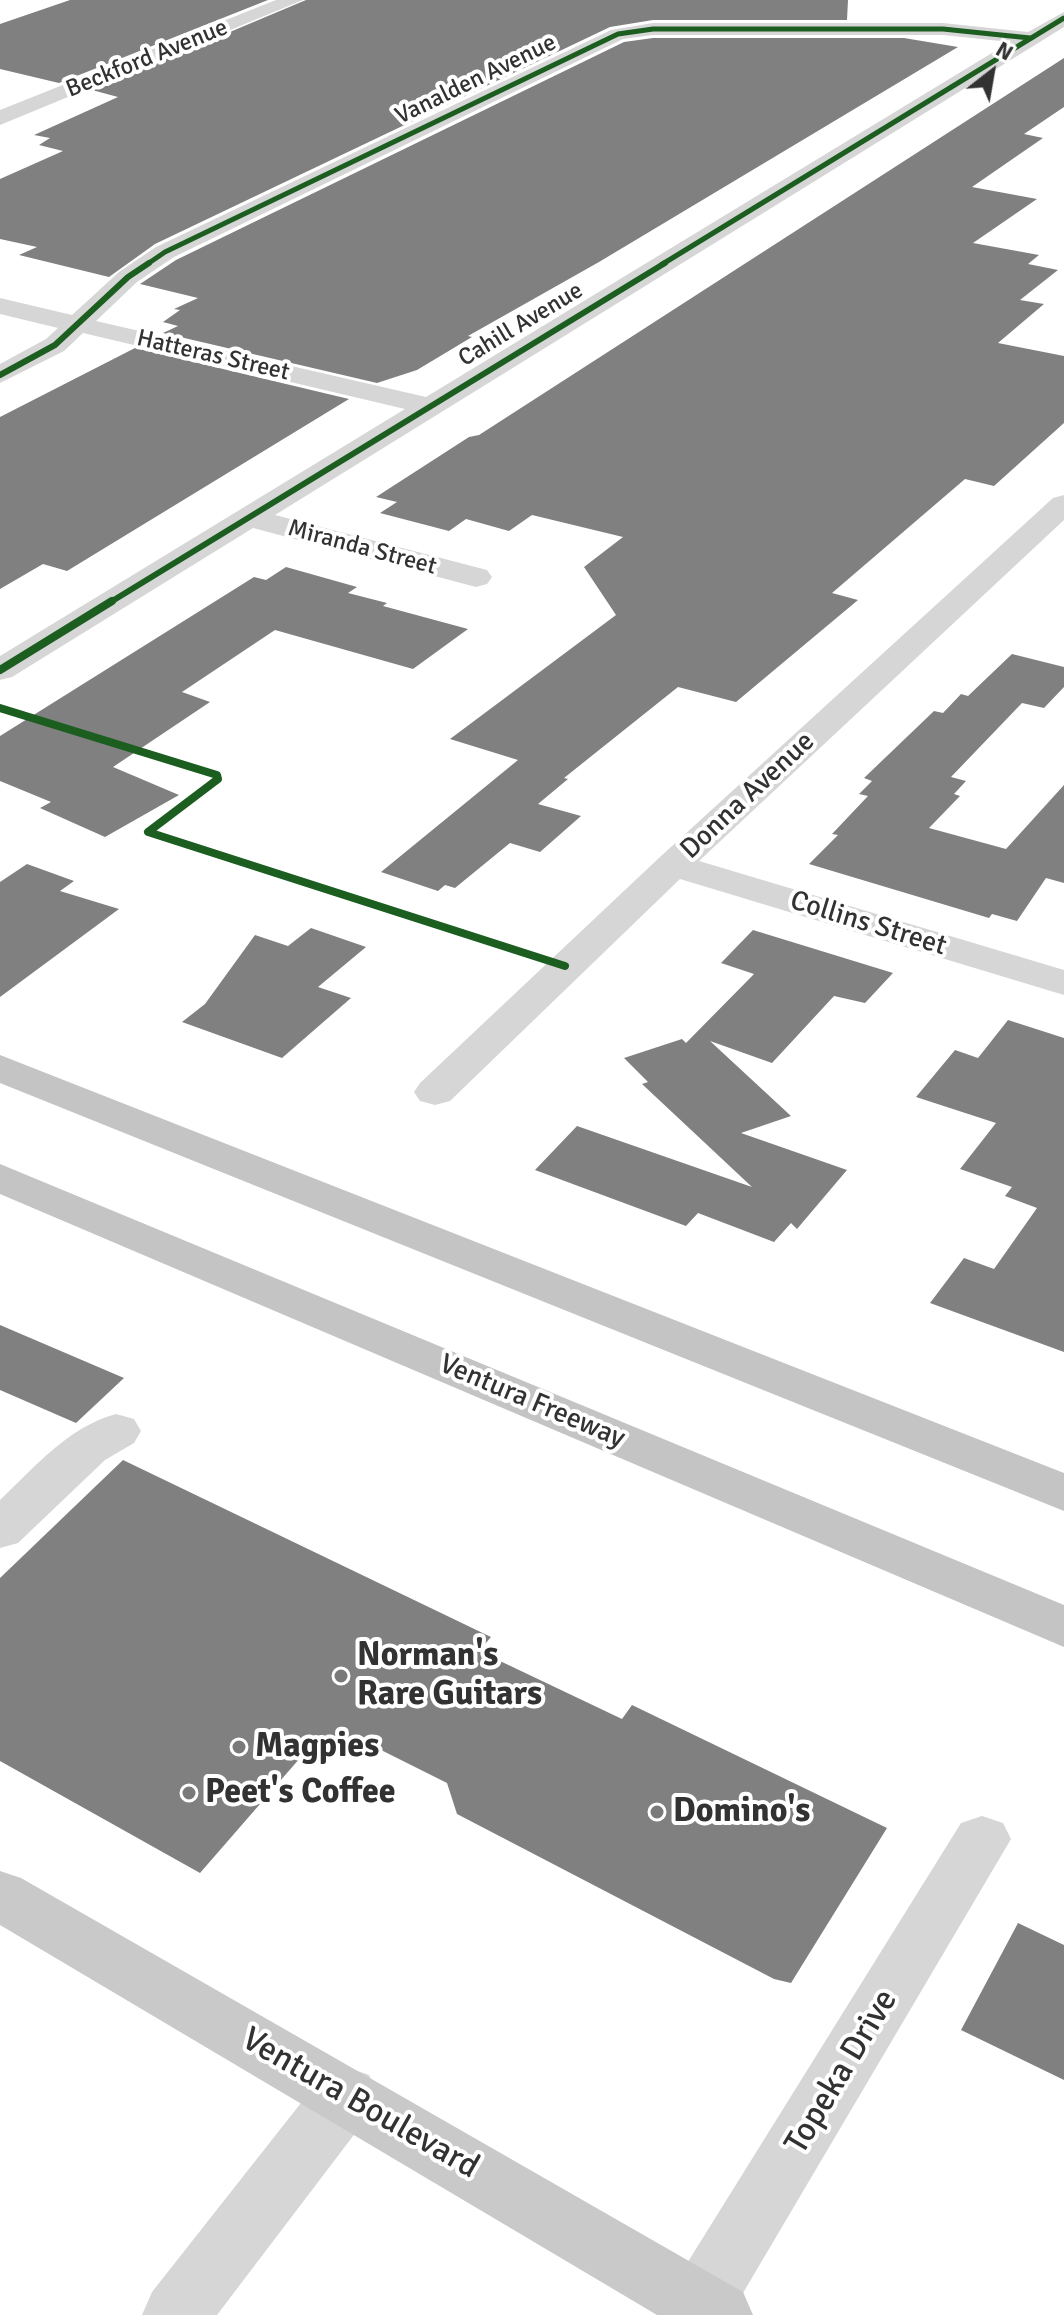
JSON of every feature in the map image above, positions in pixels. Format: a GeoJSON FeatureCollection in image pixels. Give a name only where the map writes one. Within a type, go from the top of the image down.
{"type":"FeatureCollection","features":[{"type":"Feature","properties":{"kind":"highway"},"geometry":{"type":"LineString","coordinates":[[0,1068],[1064,1493]]}},
{"type":"Feature","properties":{"kind":"highway","name":"Ventura Freeway"},"geometry":{"type":"LineString","coordinates":[[0,1178],[1064,1627]]}},
{"type":"Feature","properties":{"kind":"main road","name":"Ventura Boulevard"},"geometry":{"type":"LineString","coordinates":[[0,1895],[710,2309]]}},
{"type":"Feature","properties":{"kind":"street","name":"Beckford Avenue"},"geometry":{"type":"LineString","coordinates":[[0,118],[293,0]]}},
{"type":"Feature","properties":{"kind":"street","name":"Cahill Avenue"},"geometry":{"type":"LineString","coordinates":[[0,670],[1064,18]]}},
{"type":"Feature","properties":{"kind":"street","name":"Vanalden Avenue"},"geometry":{"type":"LineString","coordinates":[[0,375],[55,345],[128,277],[165,252],[618,34],[653,29],[943,29],[1030,38]]}},
{"type":"Feature","properties":{"kind":"street","name":"Hatteras Street"},"geometry":{"type":"LineString","coordinates":[[0,306],[427,406]]}},
{"type":"Feature","properties":{"kind":"street","name":"Donna Avenue"},"geometry":{"type":"LineString","coordinates":[[435,1092],[673,865],[1064,504]]}},
{"type":"Feature","properties":{"kind":"street","name":"Miranda Street"},"geometry":{"type":"LineString","coordinates":[[248,517],[476,577]]}},
{"type":"Feature","properties":{"kind":"street","name":"Collins Street"},"geometry":{"type":"LineString","coordinates":[[673,865],[1064,983]]}},
{"type":"Feature","properties":{"kind":"street"},"geometry":{"type":"LineString","coordinates":[[0,1530],[87,1448],[116,1431]]}},
{"type":"Feature","properties":{"kind":"street","name":"Topeka Drive"},"geometry":{"type":"LineString","coordinates":[[710,2309],[982,1839]]}},
{"type":"Feature","properties":{"kind":"street"},"geometry":{"type":"LineString","coordinates":[[176,2315],[346,2095]]}},
{"type":"Feature","properties":{"kind":"building"},"geometry":{"type":"Polygon","coordinates":[[[70,0],[268,0],[59,83],[0,69],[0,24],[70,0]]]}},
{"type":"Feature","properties":{"kind":"building"},"geometry":{"type":"Polygon","coordinates":[[[306,0],[848,0],[847,20],[653,20],[610,27],[155,244],[109,277],[19,255],[37,247],[0,239],[0,179],[63,151],[39,145],[50,138],[34,135],[118,97],[92,90],[306,0]]]}},
{"type":"Feature","properties":{"kind":"building"},"geometry":{"type":"Polygon","coordinates":[[[653,38],[904,38],[958,47],[599,262],[468,336],[472,337],[417,370],[377,383],[163,333],[178,326],[163,322],[180,310],[174,309],[198,298],[140,284],[176,260],[624,42],[653,38]]]}},
{"type":"Feature","properties":{"kind":"building"},"geometry":{"type":"Polygon","coordinates":[[[1064,58],[1064,107],[1024,134],[1043,138],[972,187],[1037,199],[973,243],[1039,255],[1028,264],[1058,270],[1020,300],[1044,304],[998,343],[1064,356],[1064,423],[994,486],[965,479],[832,593],[858,600],[736,702],[678,687],[564,778],[568,779],[538,804],[581,816],[540,852],[510,843],[455,888],[445,885],[438,891],[381,872],[518,760],[450,739],[616,615],[584,567],[623,537],[532,515],[509,531],[466,519],[449,531],[380,513],[397,502],[376,497],[469,437],[479,435],[1064,58]]]}},
{"type":"Feature","properties":{"kind":"building"},"geometry":{"type":"Polygon","coordinates":[[[135,348],[349,399],[67,571],[43,564],[0,589],[0,417],[135,348]]]}},
{"type":"Feature","properties":{"kind":"building"},"geometry":{"type":"Polygon","coordinates":[[[286,567],[357,587],[348,593],[387,603],[383,606],[468,629],[413,669],[275,630],[182,692],[210,702],[113,767],[179,795],[105,837],[40,808],[51,802],[0,781],[0,736],[254,577],[266,580],[286,567]]]}},
{"type":"Feature","properties":{"kind":"building"},"geometry":{"type":"Polygon","coordinates":[[[1012,654],[1064,667],[1064,687],[1044,708],[1022,703],[951,777],[966,781],[954,794],[960,796],[929,828],[1006,849],[1064,785],[1064,883],[1046,878],[1017,921],[992,914],[989,918],[809,864],[838,835],[832,834],[868,796],[859,794],[872,781],[864,778],[934,711],[943,713],[961,694],[968,696],[1012,654]]]}},
{"type":"Feature","properties":{"kind":"building"},"geometry":{"type":"Polygon","coordinates":[[[27,864],[74,881],[60,891],[119,909],[0,997],[0,882],[27,864]]]}},
{"type":"Feature","properties":{"kind":"building"},"geometry":{"type":"Polygon","coordinates":[[[311,928],[366,947],[318,987],[351,998],[282,1058],[182,1022],[205,1004],[255,935],[288,946],[311,928]]]}},
{"type":"Feature","properties":{"kind":"building"},"geometry":{"type":"Polygon","coordinates":[[[753,930],[893,973],[865,1003],[834,996],[772,1063],[710,1041],[791,1116],[741,1133],[847,1170],[797,1229],[791,1223],[774,1242],[698,1213],[686,1226],[535,1170],[577,1126],[752,1187],[642,1084],[648,1082],[624,1058],[682,1039],[686,1043],[754,974],[721,963],[753,930]]]}},
{"type":"Feature","properties":{"kind":"building"},"geometry":{"type":"Polygon","coordinates":[[[1008,1020],[1064,1038],[1064,1352],[930,1303],[964,1258],[994,1269],[1037,1208],[1005,1196],[1012,1187],[960,1169],[996,1123],[916,1097],[955,1050],[978,1058],[1008,1020]]]}},
{"type":"Feature","properties":{"kind":"building"},"geometry":{"type":"Polygon","coordinates":[[[0,1325],[124,1378],[76,1423],[0,1390],[0,1325]]]}},
{"type":"Feature","properties":{"kind":"building"},"geometry":{"type":"Polygon","coordinates":[[[123,1460],[491,1637],[479,1651],[622,1719],[632,1705],[887,1828],[791,1983],[774,1979],[457,1814],[447,1783],[365,1742],[307,1750],[200,1873],[0,1761],[0,1578],[123,1460]]]}},
{"type":"Feature","properties":{"kind":"building"},"geometry":{"type":"Polygon","coordinates":[[[1018,1923],[1064,1945],[1064,2080],[961,2030],[1018,1923]]]}},
{"type":"Feature","properties":{"kind":"cycle path"},"geometry":{"type":"LineString","coordinates":[[0,670],[1064,18]]}},
{"type":"Feature","properties":{"kind":"cycle path"},"geometry":{"type":"LineString","coordinates":[[0,375],[55,345],[128,277],[165,252],[618,34],[653,29],[943,29],[1030,38]]}},
{"type":"Feature","properties":{"kind":"cycle path"},"geometry":{"type":"LineString","coordinates":[[0,708],[217,775],[218,779],[148,832],[565,966]]}},
{"type":"Feature","properties":{"kind":"place","name":"Norman's Rare Guitars"},"geometry":{"type":"Point","coordinates":[341,1676]}},
{"type":"Feature","properties":{"kind":"place","name":"Magpies"},"geometry":{"type":"Point","coordinates":[239,1747]}},
{"type":"Feature","properties":{"kind":"place","name":"Peet's Coffee"},"geometry":{"type":"Point","coordinates":[189,1793]}},
{"type":"Feature","properties":{"kind":"place","name":"Domino's"},"geometry":{"type":"Point","coordinates":[657,1812]}}]}
